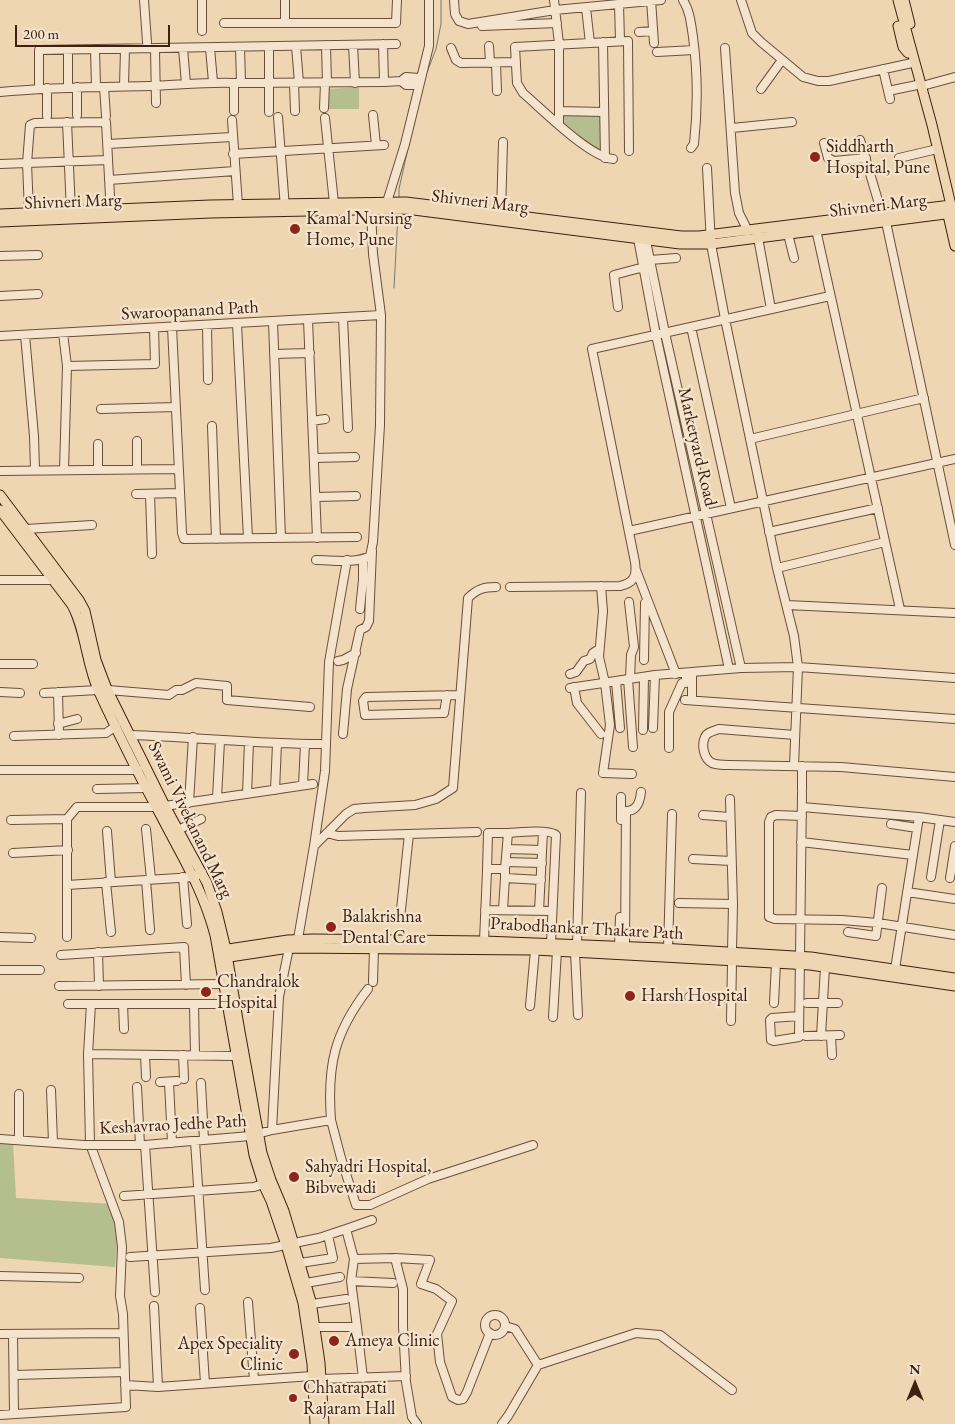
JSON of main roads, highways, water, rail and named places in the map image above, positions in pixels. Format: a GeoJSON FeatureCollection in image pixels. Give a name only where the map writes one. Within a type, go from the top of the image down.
{"type":"FeatureCollection","features":[{"type":"Feature","properties":{"kind":"main road"},"geometry":{"type":"LineString","coordinates":[[892,0],[903,47],[911,52]]}},
{"type":"Feature","properties":{"kind":"main road"},"geometry":{"type":"LineString","coordinates":[[898,0],[949,209],[955,246]]}},
{"type":"Feature","properties":{"kind":"main road"},"geometry":{"type":"LineString","coordinates":[[904,0],[915,44],[911,52],[912,63],[920,85],[933,150],[949,209],[955,222]]}},
{"type":"Feature","properties":{"kind":"main road","name":"Shivneri Marg"},"geometry":{"type":"LineString","coordinates":[[210,209],[238,204],[285,208],[334,203],[390,205],[501,214],[641,235]]}},
{"type":"Feature","properties":{"kind":"main road","name":"Shivneri Marg"},"geometry":{"type":"LineString","coordinates":[[0,222],[111,213],[210,209],[372,210],[390,205]]}},
{"type":"Feature","properties":{"kind":"main road","name":"Shivneri Marg"},"geometry":{"type":"LineString","coordinates":[[406,206],[641,235],[681,236],[710,240],[949,209]]}},
{"type":"Feature","properties":{"kind":"main road","name":"Shivneri Marg"},"geometry":{"type":"LineString","coordinates":[[0,214],[71,211],[111,213]]}},
{"type":"Feature","properties":{"kind":"main road","name":"Shivneri Marg"},"geometry":{"type":"LineString","coordinates":[[754,233],[788,234],[815,226]]}},
{"type":"Feature","properties":{"kind":"main road","name":"Swami Vivekanand Marg"},"geometry":{"type":"LineString","coordinates":[[0,495],[79,600],[85,611],[100,674],[130,735],[160,806],[218,912],[226,1004],[235,1056],[254,1136],[270,1180],[279,1198],[312,1304],[316,1327],[317,1377],[315,1424]]}},
{"type":"Feature","properties":{"kind":"main road","name":"Swami Vivekanand Marg"},"geometry":{"type":"LineString","coordinates":[[0,510],[77,614],[88,662],[98,690],[147,788],[178,830],[198,875]]}},
{"type":"Feature","properties":{"kind":"main road","name":"Prabodhankar Thakare Path"},"geometry":{"type":"LineString","coordinates":[[222,954],[298,940],[484,941],[522,946],[535,950],[556,951],[622,946],[668,949],[776,964],[800,961],[824,967],[955,986]]}},
{"type":"Feature","properties":{"kind":"main road","name":"Prabodhankar Thakare Path"},"geometry":{"type":"LineString","coordinates":[[222,954],[289,948],[522,946],[551,943],[576,948],[800,961],[895,969],[955,978]]}},
{"type":"Feature","properties":{"kind":"main road","name":"Swami Vivekanand Marg"},"geometry":{"type":"LineString","coordinates":[[222,954],[263,1184],[293,1244],[324,1424]]}},
{"type":"Feature","properties":{"kind":"waterway"},"geometry":{"type":"LineString","coordinates":[[424,80],[436,49],[441,24],[441,0]]}},
{"type":"Feature","properties":{"kind":"waterway"},"geometry":{"type":"LineString","coordinates":[[399,197],[399,189],[413,126]]}},
{"type":"Feature","properties":{"kind":"waterway"},"geometry":{"type":"LineString","coordinates":[[394,288],[398,214]]}},
{"type":"Feature","properties":{"kind":"place","name":"Siddharth Hospital, Pune"},"geometry":{"type":"Point","coordinates":[815,157]}},
{"type":"Feature","properties":{"kind":"place","name":"Kamal Nursing Home, Pune"},"geometry":{"type":"Point","coordinates":[295,229]}},
{"type":"Feature","properties":{"kind":"place","name":"Balakrishna Dental Care"},"geometry":{"type":"Point","coordinates":[331,927]}},
{"type":"Feature","properties":{"kind":"place","name":"Chandralok Hospital"},"geometry":{"type":"Point","coordinates":[206,992]}},
{"type":"Feature","properties":{"kind":"place","name":"Harsh Hospital"},"geometry":{"type":"Point","coordinates":[630,996]}},
{"type":"Feature","properties":{"kind":"place","name":"Sahyadri Hospital, Bibvewadi"},"geometry":{"type":"Point","coordinates":[294,1177]}},
{"type":"Feature","properties":{"kind":"place","name":"Ameya Clinic"},"geometry":{"type":"Point","coordinates":[334,1341]}},
{"type":"Feature","properties":{"kind":"place","name":"Apex Speciality Clinic"},"geometry":{"type":"Point","coordinates":[294,1354]}},
{"type":"Feature","properties":{"kind":"place","name":"Chhatrapati Rajaram Hall"},"geometry":{"type":"Point","coordinates":[293,1398]}}]}
